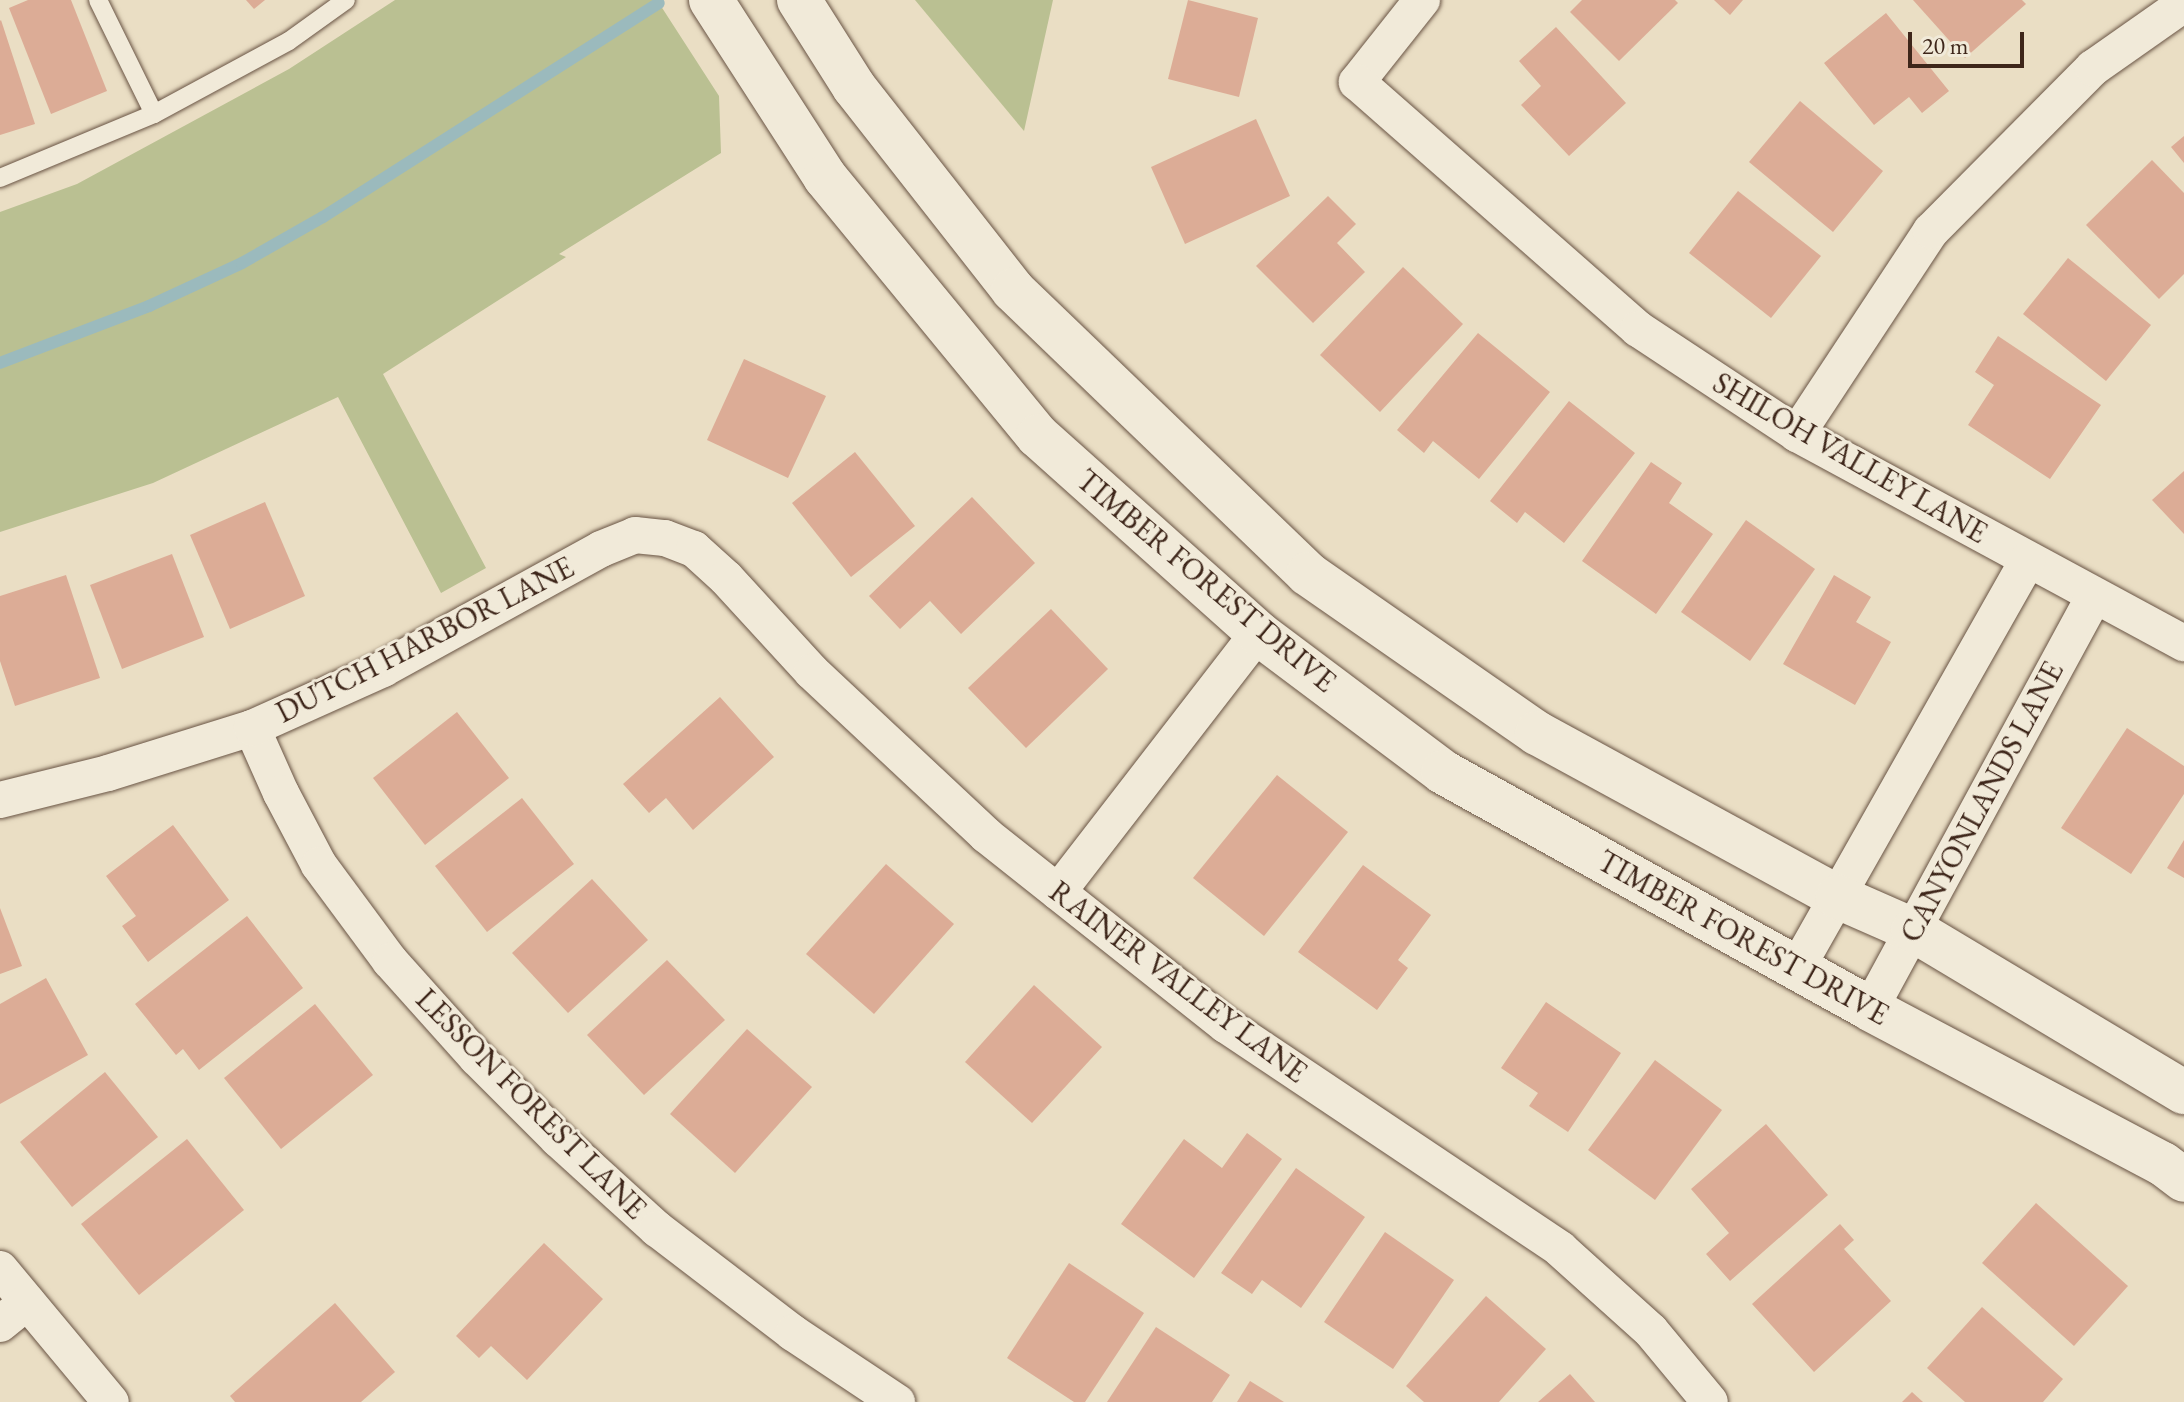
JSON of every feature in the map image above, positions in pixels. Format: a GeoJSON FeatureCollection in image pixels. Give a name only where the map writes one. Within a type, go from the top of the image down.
{"type":"FeatureCollection","features":[{"type":"Feature","properties":{"kind":"main road","name":"TIMBER FOREST DRIVE"},"geometry":{"type":"LineString","coordinates":[[711,0],[825,177],[1038,436],[1258,633],[1443,772],[1870,1009],[2163,1164],[2184,1180]]}},
{"type":"Feature","properties":{"kind":"main road"},"geometry":{"type":"LineString","coordinates":[[799,0],[854,87],[1013,290],[1308,574],[1537,733],[1838,897],[1913,930],[2184,1092]]}},
{"type":"Feature","properties":{"kind":"street","name":"SHILOH VALLEY LANE"},"geometry":{"type":"LineString","coordinates":[[1422,0],[1357,82],[1638,329],[1797,434],[2184,643]]}},
{"type":"Feature","properties":{"kind":"street"},"geometry":{"type":"LineString","coordinates":[[1797,434],[1931,231],[2093,68],[2184,4]]}},
{"type":"Feature","properties":{"kind":"street","name":"DUTCH HARBOR LANE"},"geometry":{"type":"LineString","coordinates":[[0,800],[108,773],[252,728],[383,669],[601,549],[635,535],[665,538]]}},
{"type":"Feature","properties":{"kind":"street","name":"RAINER VALLEY LANE"},"geometry":{"type":"LineString","coordinates":[[665,538],[694,549],[705,558],[812,672],[986,835],[1226,1025],[1560,1249],[1651,1331],[1710,1402]]}},
{"type":"Feature","properties":{"kind":"street"},"geometry":{"type":"LineString","coordinates":[[1797,968],[2028,560]]}},
{"type":"Feature","properties":{"kind":"street","name":"CANYONLANDS LANE"},"geometry":{"type":"LineString","coordinates":[[1870,1009],[2094,596]]}},
{"type":"Feature","properties":{"kind":"street"},"geometry":{"type":"LineString","coordinates":[[1058,892],[1258,633]]}},
{"type":"Feature","properties":{"kind":"street","name":"LESSON FOREST LANE"},"geometry":{"type":"LineString","coordinates":[[252,728],[281,793],[319,865],[390,961],[477,1058],[558,1139],[657,1229],[793,1333],[897,1402]]}},
{"type":"Feature","properties":{"kind":"street"},"geometry":{"type":"LineString","coordinates":[[0,1269],[13,1313],[111,1402]]}},
{"type":"Feature","properties":{"kind":"lane"},"geometry":{"type":"LineString","coordinates":[[98,0],[154,114]]}},
{"type":"Feature","properties":{"kind":"lane"},"geometry":{"type":"LineString","coordinates":[[0,178],[154,114],[289,41],[346,0]]}},
{"type":"Feature","properties":{"kind":"green space"},"geometry":{"type":"Polygon","coordinates":[[[395,0],[657,0],[719,96],[721,153],[559,254],[566,257],[383,374],[486,568],[441,593],[338,397],[153,483],[0,532],[0,212],[77,184],[289,69],[395,0]]]}},
{"type":"Feature","properties":{"kind":"green space"},"geometry":{"type":"Polygon","coordinates":[[[915,0],[1053,0],[1024,131],[915,0]]]}},
{"type":"Feature","properties":{"kind":"building"},"geometry":{"type":"Polygon","coordinates":[[[28,0],[71,0],[107,91],[51,114],[9,8],[28,0]]]}},
{"type":"Feature","properties":{"kind":"building"},"geometry":{"type":"Polygon","coordinates":[[[246,0],[265,0],[254,9],[246,0]]]}},
{"type":"Feature","properties":{"kind":"building"},"geometry":{"type":"Polygon","coordinates":[[[1188,0],[1258,18],[1239,97],[1168,79],[1188,0]]]}},
{"type":"Feature","properties":{"kind":"building"},"geometry":{"type":"Polygon","coordinates":[[[1582,0],[1675,0],[1678,3],[1619,61],[1570,12],[1582,0]]]}},
{"type":"Feature","properties":{"kind":"building"},"geometry":{"type":"Polygon","coordinates":[[[1714,0],[1743,0],[1730,15],[1714,0]]]}},
{"type":"Feature","properties":{"kind":"building"},"geometry":{"type":"Polygon","coordinates":[[[1913,0],[2022,0],[2026,4],[1965,58],[1913,0]]]}},
{"type":"Feature","properties":{"kind":"building"},"geometry":{"type":"Polygon","coordinates":[[[1886,13],[1949,91],[1922,113],[1909,97],[1874,125],[1824,63],[1886,13]]]}},
{"type":"Feature","properties":{"kind":"building"},"geometry":{"type":"Polygon","coordinates":[[[0,21],[35,124],[0,135],[0,21]]]}},
{"type":"Feature","properties":{"kind":"building"},"geometry":{"type":"Polygon","coordinates":[[[1556,27],[1626,103],[1569,156],[1521,105],[1541,86],[1519,61],[1556,27]]]}},
{"type":"Feature","properties":{"kind":"building"},"geometry":{"type":"Polygon","coordinates":[[[1800,101],[1883,171],[1833,232],[1749,162],[1800,101]]]}},
{"type":"Feature","properties":{"kind":"building"},"geometry":{"type":"Polygon","coordinates":[[[1256,119],[1290,196],[1185,244],[1151,167],[1256,119]]]}},
{"type":"Feature","properties":{"kind":"building"},"geometry":{"type":"Polygon","coordinates":[[[2184,136],[2184,163],[2171,147],[2184,136]]]}},
{"type":"Feature","properties":{"kind":"building"},"geometry":{"type":"Polygon","coordinates":[[[2152,160],[2184,193],[2184,274],[2159,299],[2086,225],[2152,160]]]}},
{"type":"Feature","properties":{"kind":"building"},"geometry":{"type":"Polygon","coordinates":[[[1738,191],[1821,256],[1771,318],[1689,253],[1738,191]]]}},
{"type":"Feature","properties":{"kind":"building"},"geometry":{"type":"Polygon","coordinates":[[[1328,196],[1356,224],[1337,243],[1365,272],[1313,323],[1256,266],[1328,196]]]}},
{"type":"Feature","properties":{"kind":"building"},"geometry":{"type":"Polygon","coordinates":[[[2068,258],[2151,325],[2106,381],[2023,314],[2068,258]]]}},
{"type":"Feature","properties":{"kind":"building"},"geometry":{"type":"Polygon","coordinates":[[[1403,267],[1463,324],[1380,412],[1320,355],[1403,267]]]}},
{"type":"Feature","properties":{"kind":"building"},"geometry":{"type":"Polygon","coordinates":[[[1478,333],[1550,392],[1479,479],[1433,441],[1424,453],[1397,430],[1478,333]]]}},
{"type":"Feature","properties":{"kind":"building"},"geometry":{"type":"Polygon","coordinates":[[[1998,336],[2101,405],[2050,479],[1968,425],[1994,385],[1975,372],[1998,336]]]}},
{"type":"Feature","properties":{"kind":"building"},"geometry":{"type":"Polygon","coordinates":[[[744,359],[826,396],[788,478],[707,440],[744,359]]]}},
{"type":"Feature","properties":{"kind":"building"},"geometry":{"type":"Polygon","coordinates":[[[1569,401],[1635,453],[1564,543],[1525,512],[1517,523],[1490,501],[1569,401]]]}},
{"type":"Feature","properties":{"kind":"building"},"geometry":{"type":"Polygon","coordinates":[[[855,452],[915,526],[851,577],[792,503],[855,452]]]}},
{"type":"Feature","properties":{"kind":"building"},"geometry":{"type":"Polygon","coordinates":[[[1651,462],[1682,483],[1669,503],[1713,534],[1656,614],[1582,561],[1651,462]]]}},
{"type":"Feature","properties":{"kind":"building"},"geometry":{"type":"Polygon","coordinates":[[[2184,471],[2184,534],[2152,500],[2184,471]]]}},
{"type":"Feature","properties":{"kind":"building"},"geometry":{"type":"Polygon","coordinates":[[[972,497],[1035,563],[961,634],[930,601],[900,629],[869,596],[972,497]]]}},
{"type":"Feature","properties":{"kind":"building"},"geometry":{"type":"Polygon","coordinates":[[[265,502],[305,596],[230,629],[190,535],[265,502]]]}},
{"type":"Feature","properties":{"kind":"building"},"geometry":{"type":"Polygon","coordinates":[[[1746,520],[1815,569],[1750,661],[1681,612],[1746,520]]]}},
{"type":"Feature","properties":{"kind":"building"},"geometry":{"type":"Polygon","coordinates":[[[172,554],[204,637],[122,669],[90,585],[172,554]]]}},
{"type":"Feature","properties":{"kind":"building"},"geometry":{"type":"Polygon","coordinates":[[[66,575],[100,678],[15,706],[0,661],[0,596],[66,575]]]}},
{"type":"Feature","properties":{"kind":"building"},"geometry":{"type":"Polygon","coordinates":[[[1834,575],[1871,597],[1856,622],[1891,642],[1855,705],[1783,664],[1834,575]]]}},
{"type":"Feature","properties":{"kind":"building"},"geometry":{"type":"Polygon","coordinates":[[[1051,609],[1108,669],[1026,748],[968,688],[1051,609]]]}},
{"type":"Feature","properties":{"kind":"building"},"geometry":{"type":"Polygon","coordinates":[[[720,697],[774,757],[693,830],[666,798],[649,813],[623,784],[720,697]]]}},
{"type":"Feature","properties":{"kind":"building"},"geometry":{"type":"Polygon","coordinates":[[[457,712],[509,778],[425,845],[373,778],[457,712]]]}},
{"type":"Feature","properties":{"kind":"building"},"geometry":{"type":"Polygon","coordinates":[[[2127,728],[2184,766],[2184,794],[2131,874],[2061,828],[2127,728]]]}},
{"type":"Feature","properties":{"kind":"building"},"geometry":{"type":"Polygon","coordinates":[[[1277,775],[1348,832],[1264,936],[1193,878],[1277,775]]]}},
{"type":"Feature","properties":{"kind":"building"},"geometry":{"type":"Polygon","coordinates":[[[522,798],[574,864],[487,932],[435,866],[522,798]]]}},
{"type":"Feature","properties":{"kind":"building"},"geometry":{"type":"Polygon","coordinates":[[[173,825],[229,900],[148,962],[122,926],[136,916],[106,876],[173,825]]]}},
{"type":"Feature","properties":{"kind":"building"},"geometry":{"type":"Polygon","coordinates":[[[2184,840],[2184,878],[2167,868],[2184,840]]]}},
{"type":"Feature","properties":{"kind":"building"},"geometry":{"type":"Polygon","coordinates":[[[886,864],[954,924],[874,1014],[806,954],[886,864]]]}},
{"type":"Feature","properties":{"kind":"building"},"geometry":{"type":"Polygon","coordinates":[[[1363,865],[1431,915],[1398,960],[1408,968],[1377,1010],[1298,952],[1363,865]]]}},
{"type":"Feature","properties":{"kind":"building"},"geometry":{"type":"Polygon","coordinates":[[[592,879],[648,940],[568,1013],[512,953],[592,879]]]}},
{"type":"Feature","properties":{"kind":"building"},"geometry":{"type":"Polygon","coordinates":[[[0,908],[22,966],[0,974],[0,908]]]}},
{"type":"Feature","properties":{"kind":"building"},"geometry":{"type":"Polygon","coordinates":[[[247,916],[303,988],[199,1070],[183,1049],[176,1055],[135,1004],[247,916]]]}},
{"type":"Feature","properties":{"kind":"building"},"geometry":{"type":"Polygon","coordinates":[[[667,960],[725,1020],[644,1095],[587,1035],[667,960]]]}},
{"type":"Feature","properties":{"kind":"building"},"geometry":{"type":"Polygon","coordinates":[[[46,978],[88,1055],[0,1104],[0,1004],[46,978]]]}},
{"type":"Feature","properties":{"kind":"building"},"geometry":{"type":"Polygon","coordinates":[[[1034,985],[1102,1047],[1032,1123],[965,1062],[1034,985]]]}},
{"type":"Feature","properties":{"kind":"building"},"geometry":{"type":"Polygon","coordinates":[[[1546,1002],[1621,1053],[1568,1132],[1529,1106],[1538,1093],[1501,1068],[1546,1002]]]}},
{"type":"Feature","properties":{"kind":"building"},"geometry":{"type":"Polygon","coordinates":[[[315,1004],[373,1075],[281,1149],[224,1078],[315,1004]]]}},
{"type":"Feature","properties":{"kind":"building"},"geometry":{"type":"Polygon","coordinates":[[[747,1029],[812,1087],[735,1173],[670,1114],[747,1029]]]}},
{"type":"Feature","properties":{"kind":"building"},"geometry":{"type":"Polygon","coordinates":[[[1655,1060],[1722,1110],[1655,1200],[1588,1150],[1655,1060]]]}},
{"type":"Feature","properties":{"kind":"building"},"geometry":{"type":"Polygon","coordinates":[[[105,1072],[158,1137],[72,1207],[20,1142],[105,1072]]]}},
{"type":"Feature","properties":{"kind":"building"},"geometry":{"type":"Polygon","coordinates":[[[1766,1124],[1828,1195],[1730,1281],[1706,1254],[1729,1233],[1691,1189],[1766,1124]]]}},
{"type":"Feature","properties":{"kind":"building"},"geometry":{"type":"Polygon","coordinates":[[[1247,1133],[1282,1159],[1194,1278],[1121,1224],[1184,1139],[1222,1168],[1247,1133]]]}},
{"type":"Feature","properties":{"kind":"building"},"geometry":{"type":"Polygon","coordinates":[[[187,1139],[244,1210],[139,1295],[81,1224],[187,1139]]]}},
{"type":"Feature","properties":{"kind":"building"},"geometry":{"type":"Polygon","coordinates":[[[1296,1168],[1365,1217],[1301,1308],[1262,1280],[1252,1294],[1221,1273],[1296,1168]]]}},
{"type":"Feature","properties":{"kind":"building"},"geometry":{"type":"Polygon","coordinates":[[[2036,1203],[2128,1286],[2074,1346],[1982,1263],[2036,1203]]]}},
{"type":"Feature","properties":{"kind":"building"},"geometry":{"type":"Polygon","coordinates":[[[1840,1224],[1854,1240],[1844,1249],[1891,1301],[1814,1372],[1752,1304],[1840,1224]]]}},
{"type":"Feature","properties":{"kind":"building"},"geometry":{"type":"Polygon","coordinates":[[[1385,1232],[1454,1280],[1393,1369],[1324,1322],[1385,1232]]]}},
{"type":"Feature","properties":{"kind":"building"},"geometry":{"type":"Polygon","coordinates":[[[544,1243],[603,1299],[527,1380],[491,1346],[479,1358],[456,1336],[544,1243]]]}},
{"type":"Feature","properties":{"kind":"building"},"geometry":{"type":"Polygon","coordinates":[[[1069,1263],[1144,1313],[1085,1402],[1074,1402],[1007,1358],[1069,1263]]]}},
{"type":"Feature","properties":{"kind":"building"},"geometry":{"type":"Polygon","coordinates":[[[1486,1296],[1546,1349],[1499,1402],[1424,1402],[1406,1386],[1486,1296]]]}},
{"type":"Feature","properties":{"kind":"building"},"geometry":{"type":"Polygon","coordinates":[[[335,1303],[395,1372],[361,1402],[235,1402],[230,1396],[335,1303]]]}},
{"type":"Feature","properties":{"kind":"building"},"geometry":{"type":"Polygon","coordinates":[[[1982,1307],[2063,1379],[2043,1402],[1965,1402],[1927,1368],[1982,1307]]]}},
{"type":"Feature","properties":{"kind":"building"},"geometry":{"type":"Polygon","coordinates":[[[1156,1327],[1230,1375],[1212,1402],[1107,1402],[1156,1327]]]}},
{"type":"Feature","properties":{"kind":"building"},"geometry":{"type":"Polygon","coordinates":[[[1570,1374],[1595,1402],[1538,1402],[1570,1374]]]}},
{"type":"Feature","properties":{"kind":"building"},"geometry":{"type":"Polygon","coordinates":[[[1250,1381],[1284,1402],[1237,1402],[1250,1381]]]}},
{"type":"Feature","properties":{"kind":"building"},"geometry":{"type":"Polygon","coordinates":[[[1912,1392],[1923,1402],[1902,1402],[1912,1392]]]}},
{"type":"Feature","properties":{"kind":"waterway"},"geometry":{"type":"LineString","coordinates":[[0,363],[149,306],[242,263],[323,217],[659,3]]}}]}
